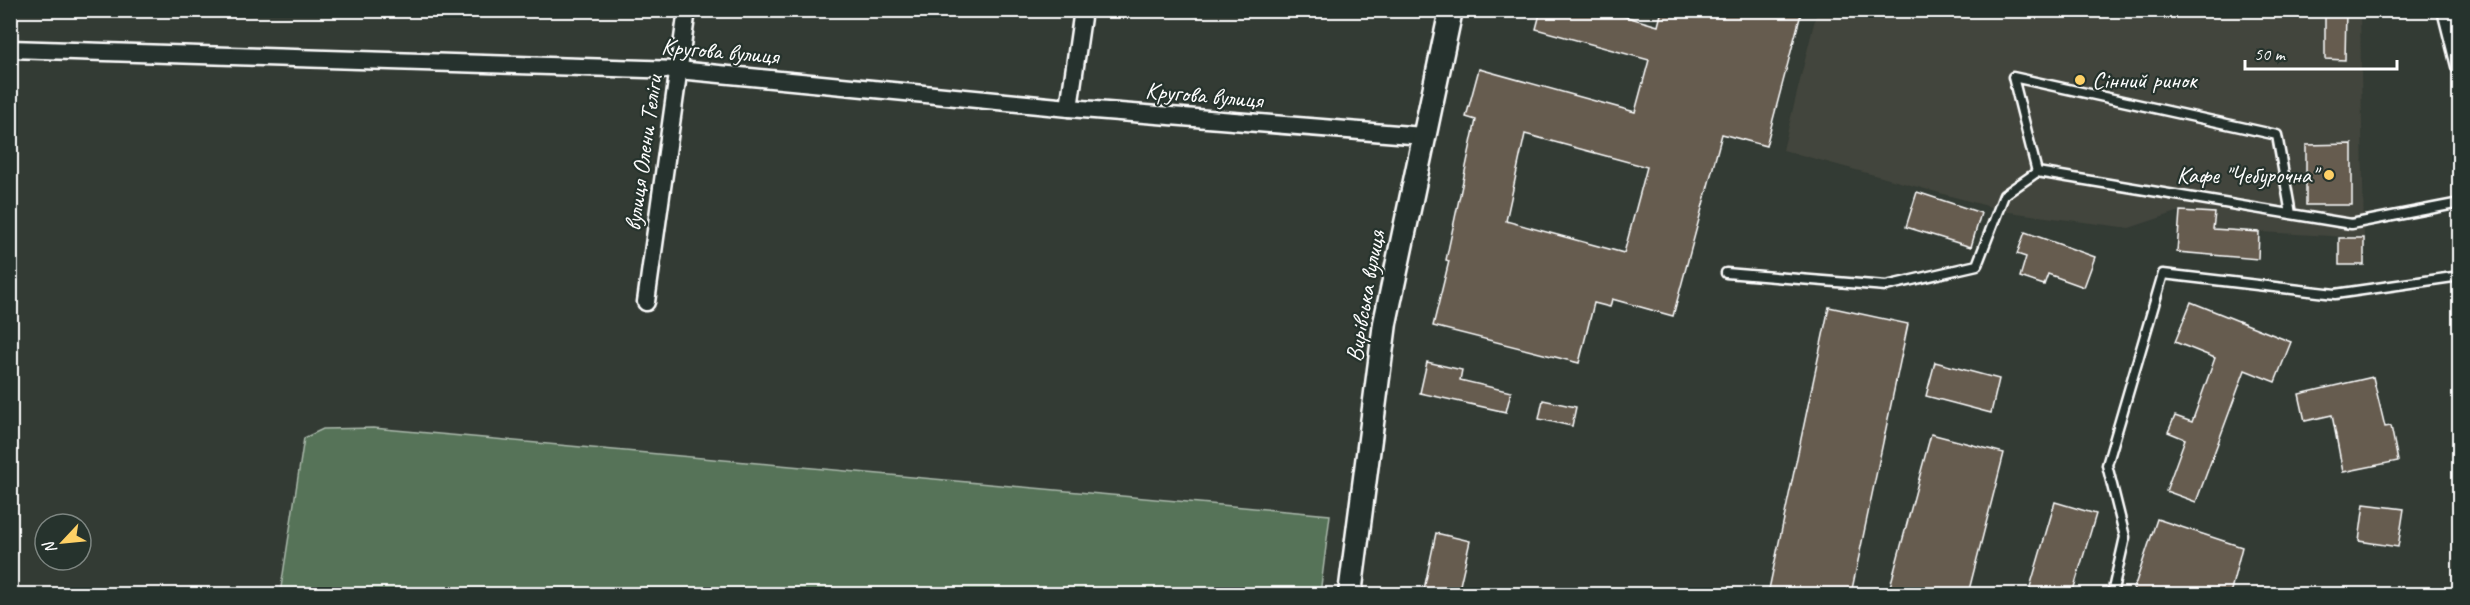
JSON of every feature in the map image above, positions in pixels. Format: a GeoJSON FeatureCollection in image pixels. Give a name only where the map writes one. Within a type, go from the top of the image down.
{"type":"FeatureCollection","features":[{"type":"Feature","properties":{"kind":"main road","name":"Вирівська вулиця"},"geometry":{"type":"LineString","coordinates":[[1350,594],[1384,323],[1451,10]]}},
{"type":"Feature","properties":{"kind":"street","name":"вулиця Олени Теліги"},"geometry":{"type":"LineString","coordinates":[[646,302],[687,10]]}},
{"type":"Feature","properties":{"kind":"street"},"geometry":{"type":"LineString","coordinates":[[1069,108],[1083,10]]}},
{"type":"Feature","properties":{"kind":"street"},"geometry":{"type":"LineString","coordinates":[[2446,10],[2460,66]]}},
{"type":"Feature","properties":{"kind":"street","name":"Кругова вулиця"},"geometry":{"type":"LineString","coordinates":[[10,49],[678,70],[1069,108],[1423,136]]}},
{"type":"Feature","properties":{"kind":"lane"},"geometry":{"type":"LineString","coordinates":[[2037,172],[2013,77],[2277,135],[2291,214]]}},
{"type":"Feature","properties":{"kind":"lane"},"geometry":{"type":"LineString","coordinates":[[1726,273],[1886,286],[1977,265],[2004,195],[2037,172],[2351,224],[2460,203]]}},
{"type":"Feature","properties":{"kind":"lane"},"geometry":{"type":"LineString","coordinates":[[2112,594],[2125,537],[2107,465],[2163,274],[2336,294],[2460,276]]}},
{"type":"Feature","properties":{"kind":"shaded area","name":"Сінний ринок"},"geometry":{"type":"Polygon","coordinates":[[[1817,11],[2360,11],[2364,238],[2213,229],[2214,213],[2180,211],[2129,228],[2009,212],[1783,150],[1817,11]]]}},
{"type":"Feature","properties":{"kind":"green space"},"geometry":{"type":"Polygon","coordinates":[[[373,428],[1330,515],[1320,594],[280,594],[304,438],[323,429],[373,428]]]}},
{"type":"Feature","properties":{"kind":"building"},"geometry":{"type":"Polygon","coordinates":[[[1541,10],[1603,10],[1658,26],[1662,10],[1802,10],[1766,146],[1722,134],[1673,316],[1612,299],[1610,307],[1594,303],[1579,363],[1433,326],[1449,261],[1446,260],[1476,120],[1466,117],[1479,69],[1635,112],[1649,60],[1536,29],[1541,10]],[[1525,134],[1506,221],[1624,253],[1647,167],[1525,134]]]}},
{"type":"Feature","properties":{"kind":"building"},"geometry":{"type":"Polygon","coordinates":[[[2325,10],[2346,10],[2345,60],[2325,59],[2325,10]]]}},
{"type":"Feature","properties":{"kind":"building","name":"Кафе \"Чебурочна\""},"geometry":{"type":"Polygon","coordinates":[[[2352,144],[2352,205],[2306,205],[2306,145],[2352,144]]]}},
{"type":"Feature","properties":{"kind":"building"},"geometry":{"type":"Polygon","coordinates":[[[1917,192],[1981,213],[1971,247],[1906,227],[1917,192]]]}},
{"type":"Feature","properties":{"kind":"building"},"geometry":{"type":"Polygon","coordinates":[[[2180,211],[2215,213],[2213,229],[2259,232],[2258,259],[2177,252],[2180,211]]]}},
{"type":"Feature","properties":{"kind":"building"},"geometry":{"type":"Polygon","coordinates":[[[2025,232],[2095,257],[2084,287],[2048,274],[2044,285],[2020,277],[2026,257],[2017,254],[2025,232]]]}},
{"type":"Feature","properties":{"kind":"building"},"geometry":{"type":"Polygon","coordinates":[[[2339,238],[2364,238],[2364,265],[2339,265],[2339,238]]]}},
{"type":"Feature","properties":{"kind":"building"},"geometry":{"type":"Polygon","coordinates":[[[2191,302],[2291,342],[2275,382],[2245,370],[2196,502],[2166,491],[2185,439],[2168,432],[2175,416],[2192,422],[2215,358],[2175,342],[2191,302]]]}},
{"type":"Feature","properties":{"kind":"building"},"geometry":{"type":"Polygon","coordinates":[[[1829,307],[1908,324],[1851,594],[1768,594],[1829,307]]]}},
{"type":"Feature","properties":{"kind":"building"},"geometry":{"type":"Polygon","coordinates":[[[1427,362],[1462,370],[1460,380],[1511,392],[1506,412],[1420,393],[1427,362]]]}},
{"type":"Feature","properties":{"kind":"building"},"geometry":{"type":"Polygon","coordinates":[[[1935,362],[1999,379],[1991,413],[1926,396],[1935,362]]]}},
{"type":"Feature","properties":{"kind":"building"},"geometry":{"type":"Polygon","coordinates":[[[2373,377],[2385,427],[2391,426],[2398,461],[2343,472],[2332,415],[2305,421],[2299,394],[2373,377]]]}},
{"type":"Feature","properties":{"kind":"building"},"geometry":{"type":"Polygon","coordinates":[[[1543,400],[1576,407],[1572,426],[1539,419],[1543,400]]]}},
{"type":"Feature","properties":{"kind":"building"},"geometry":{"type":"Polygon","coordinates":[[[1931,434],[2004,453],[1968,594],[1888,594],[1931,434]]]}},
{"type":"Feature","properties":{"kind":"building"},"geometry":{"type":"Polygon","coordinates":[[[2055,502],[2096,514],[2072,594],[2028,594],[2055,502]]]}},
{"type":"Feature","properties":{"kind":"building"},"geometry":{"type":"Polygon","coordinates":[[[2364,504],[2404,509],[2398,547],[2359,541],[2364,504]]]}},
{"type":"Feature","properties":{"kind":"building"},"geometry":{"type":"Polygon","coordinates":[[[2157,519],[2242,547],[2230,594],[2132,594],[2157,519]]]}},
{"type":"Feature","properties":{"kind":"building"},"geometry":{"type":"Polygon","coordinates":[[[1436,533],[1470,541],[1458,594],[1423,594],[1436,533]]]}},
{"type":"Feature","properties":{"kind":"place","name":"Сінний ринок"},"geometry":{"type":"Point","coordinates":[2080,80]}},
{"type":"Feature","properties":{"kind":"place","name":"Кафе \"Чебурочна\""},"geometry":{"type":"Point","coordinates":[2329,175]}}]}
